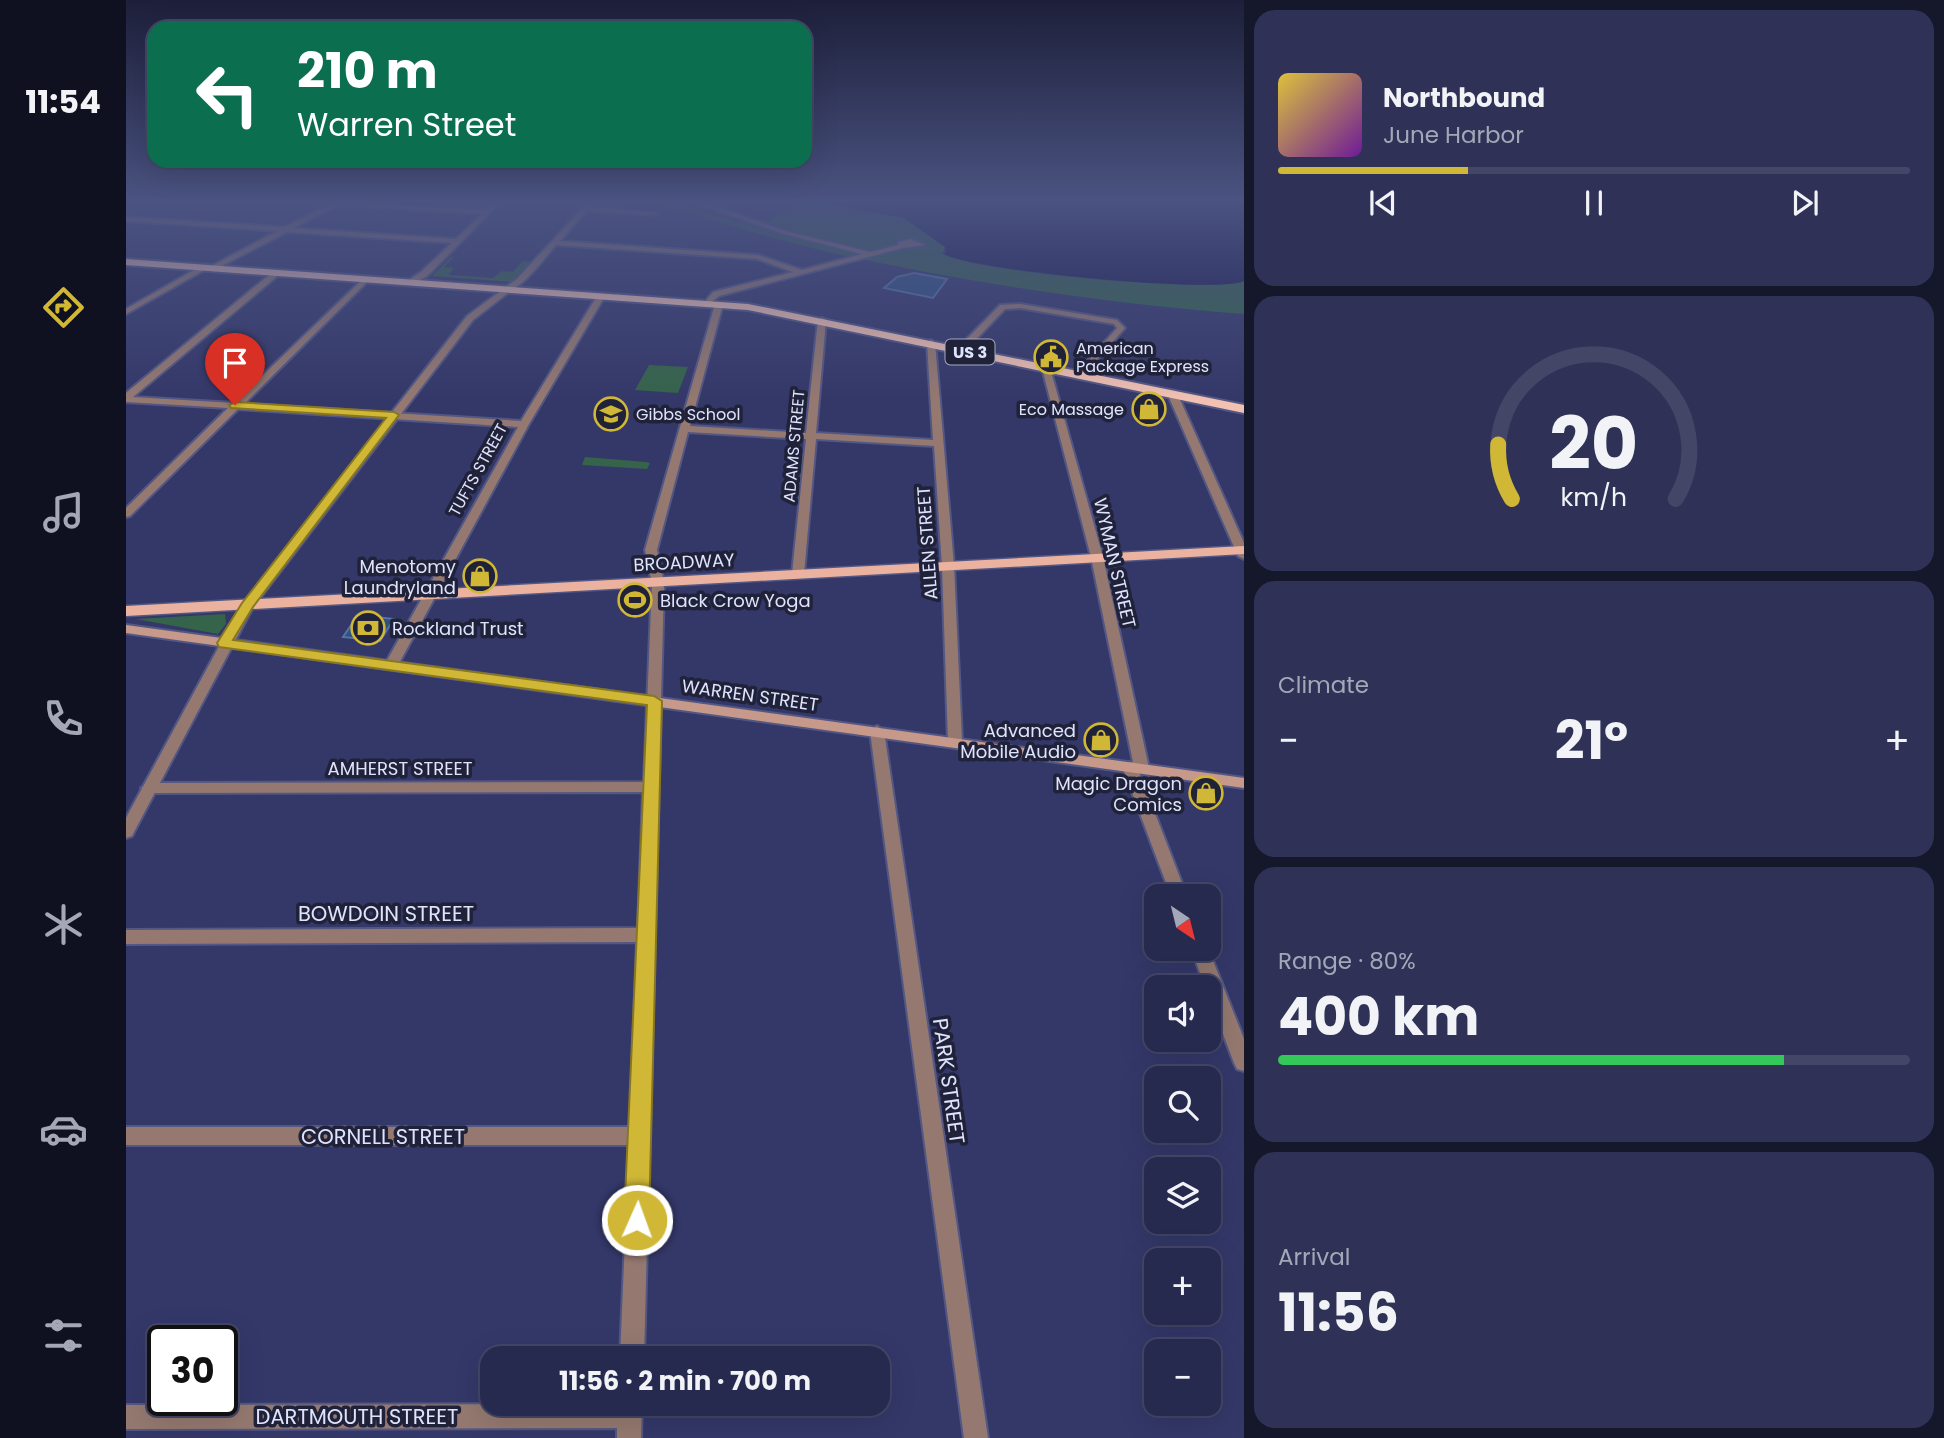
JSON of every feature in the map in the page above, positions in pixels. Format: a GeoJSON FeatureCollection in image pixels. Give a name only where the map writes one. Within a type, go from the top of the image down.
{"type":"FeatureCollection","features":[{"type":"Feature","properties":{"kind":"highway","name":"US 3"},"geometry":{"type":"LineString","coordinates":[[193,267],[714,304],[822,320],[1244,410]]}},
{"type":"Feature","properties":{"kind":"main road","name":"BROADWAY"},"geometry":{"type":"LineString","coordinates":[[126,611],[1097,557],[1243,552]]}},
{"type":"Feature","properties":{"kind":"main road","name":"WARREN STREET"},"geometry":{"type":"LineString","coordinates":[[126,629],[955,741],[1244,783]]}},
{"type":"Feature","properties":{"kind":"street"},"geometry":{"type":"LineString","coordinates":[[410,282],[431,267]]}},
{"type":"Feature","properties":{"kind":"street"},"geometry":{"type":"LineString","coordinates":[[126,832],[224,643],[247,606],[470,318],[509,289],[531,267]]}},
{"type":"Feature","properties":{"kind":"street"},"geometry":{"type":"LineString","coordinates":[[787,267],[801,272]]}},
{"type":"Feature","properties":{"kind":"street"},"geometry":{"type":"LineString","coordinates":[[632,1346],[658,583],[651,550],[685,429],[716,294],[821,267]]}},
{"type":"Feature","properties":{"kind":"street"},"geometry":{"type":"LineString","coordinates":[[126,312],[205,268]]}},
{"type":"Feature","properties":{"kind":"street"},"geometry":{"type":"LineString","coordinates":[[126,399],[277,273]]}},
{"type":"Feature","properties":{"kind":"street"},"geometry":{"type":"LineString","coordinates":[[126,514],[365,279]]}},
{"type":"Feature","properties":{"kind":"street","name":"TUFTS STREET"},"geometry":{"type":"LineString","coordinates":[[392,664],[413,631],[427,595],[524,424],[601,296]]}},
{"type":"Feature","properties":{"kind":"street"},"geometry":{"type":"LineString","coordinates":[[961,350],[1003,307],[1020,306],[1117,322],[1121,328],[1079,375]]}},
{"type":"Feature","properties":{"kind":"street","name":"ADAMS STREET"},"geometry":{"type":"LineString","coordinates":[[797,574],[822,320]]}},
{"type":"Feature","properties":{"kind":"street","name":"ALLEN STREET"},"geometry":{"type":"LineString","coordinates":[[930,343],[948,566],[955,741]]}},
{"type":"Feature","properties":{"kind":"street","name":"WYMAN STREET"},"geometry":{"type":"LineString","coordinates":[[1046,368],[1097,557],[1135,767],[1175,884]]}},
{"type":"Feature","properties":{"kind":"street"},"geometry":{"type":"LineString","coordinates":[[1173,395],[1243,552]]}},
{"type":"Feature","properties":{"kind":"street"},"geometry":{"type":"LineString","coordinates":[[126,399],[524,424]]}},
{"type":"Feature","properties":{"kind":"street"},"geometry":{"type":"LineString","coordinates":[[685,429],[937,443]]}},
{"type":"Feature","properties":{"kind":"street","name":"PARK STREET"},"geometry":{"type":"LineString","coordinates":[[877,731],[976,1438]]}},
{"type":"Feature","properties":{"kind":"street","name":"AMHERST STREET"},"geometry":{"type":"LineString","coordinates":[[149,788],[652,787]]}},
{"type":"Feature","properties":{"kind":"street","name":"BOWDOIN STREET"},"geometry":{"type":"LineString","coordinates":[[126,937],[646,935]]}},
{"type":"Feature","properties":{"kind":"street"},"geometry":{"type":"LineString","coordinates":[[1204,961],[1244,1063]]}},
{"type":"Feature","properties":{"kind":"street","name":"CORNELL STREET"},"geometry":{"type":"LineString","coordinates":[[126,1136],[639,1136]]}},
{"type":"Feature","properties":{"kind":"street","name":"DARTMOUTH STREET"},"geometry":{"type":"LineString","coordinates":[[126,1417],[630,1419]]}},
{"type":"Feature","properties":{"kind":"green space"},"geometry":{"type":"Polygon","coordinates":[[[441,267],[453,268],[449,275],[493,278],[502,271],[513,272],[517,267],[526,267],[512,282],[432,276],[441,267]]]}},
{"type":"Feature","properties":{"kind":"green space"},"geometry":{"type":"Polygon","coordinates":[[[901,267],[994,267],[1095,279],[1190,285],[1244,281],[1244,314],[1094,299],[901,267]]]}},
{"type":"Feature","properties":{"kind":"green space"},"geometry":{"type":"Polygon","coordinates":[[[649,365],[688,367],[678,393],[635,390],[649,365]]]}},
{"type":"Feature","properties":{"kind":"green space"},"geometry":{"type":"Polygon","coordinates":[[[585,457],[650,463],[647,469],[582,465],[585,457]]]}},
{"type":"Feature","properties":{"kind":"green space"},"geometry":{"type":"Polygon","coordinates":[[[225,614],[226,624],[218,634],[136,619],[225,614]]]}},
{"type":"Feature","properties":{"kind":"shaded area"},"geometry":{"type":"Polygon","coordinates":[[[998,267],[1244,267],[1244,281],[1190,285],[998,267]]]}},
{"type":"Feature","properties":{"kind":"building"},"geometry":{"type":"Polygon","coordinates":[[[914,273],[947,279],[933,298],[884,288],[897,277],[914,273]]]}},
{"type":"Feature","properties":{"kind":"building","name":"Rockland Trust"},"geometry":{"type":"Polygon","coordinates":[[[358,615],[394,619],[380,641],[343,637],[358,615]]]}},
{"type":"Feature","properties":{"kind":"place","name":"American Package Express"},"geometry":{"type":"Point","coordinates":[1051,357]}},
{"type":"Feature","properties":{"kind":"place","name":"Eco Massage"},"geometry":{"type":"Point","coordinates":[1149,409]}},
{"type":"Feature","properties":{"kind":"place","name":"Gibbs School"},"geometry":{"type":"Point","coordinates":[611,414]}},
{"type":"Feature","properties":{"kind":"place","name":"Menotomy Laundryland"},"geometry":{"type":"Point","coordinates":[480,576]}},
{"type":"Feature","properties":{"kind":"place","name":"Black Crow Yoga"},"geometry":{"type":"Point","coordinates":[635,600]}},
{"type":"Feature","properties":{"kind":"place","name":"Rockland Trust"},"geometry":{"type":"Point","coordinates":[368,628]}},
{"type":"Feature","properties":{"kind":"place","name":"Advanced Mobile Audio"},"geometry":{"type":"Point","coordinates":[1101,740]}},
{"type":"Feature","properties":{"kind":"place","name":"Magic Dragon Comics"},"geometry":{"type":"Point","coordinates":[1206,793]}},
{"type":"Feature","properties":{"kind":"route"},"geometry":{"type":"LineString","coordinates":[[235,405],[394,415],[247,606],[224,643],[654,701],[637,1220]]}}]}
